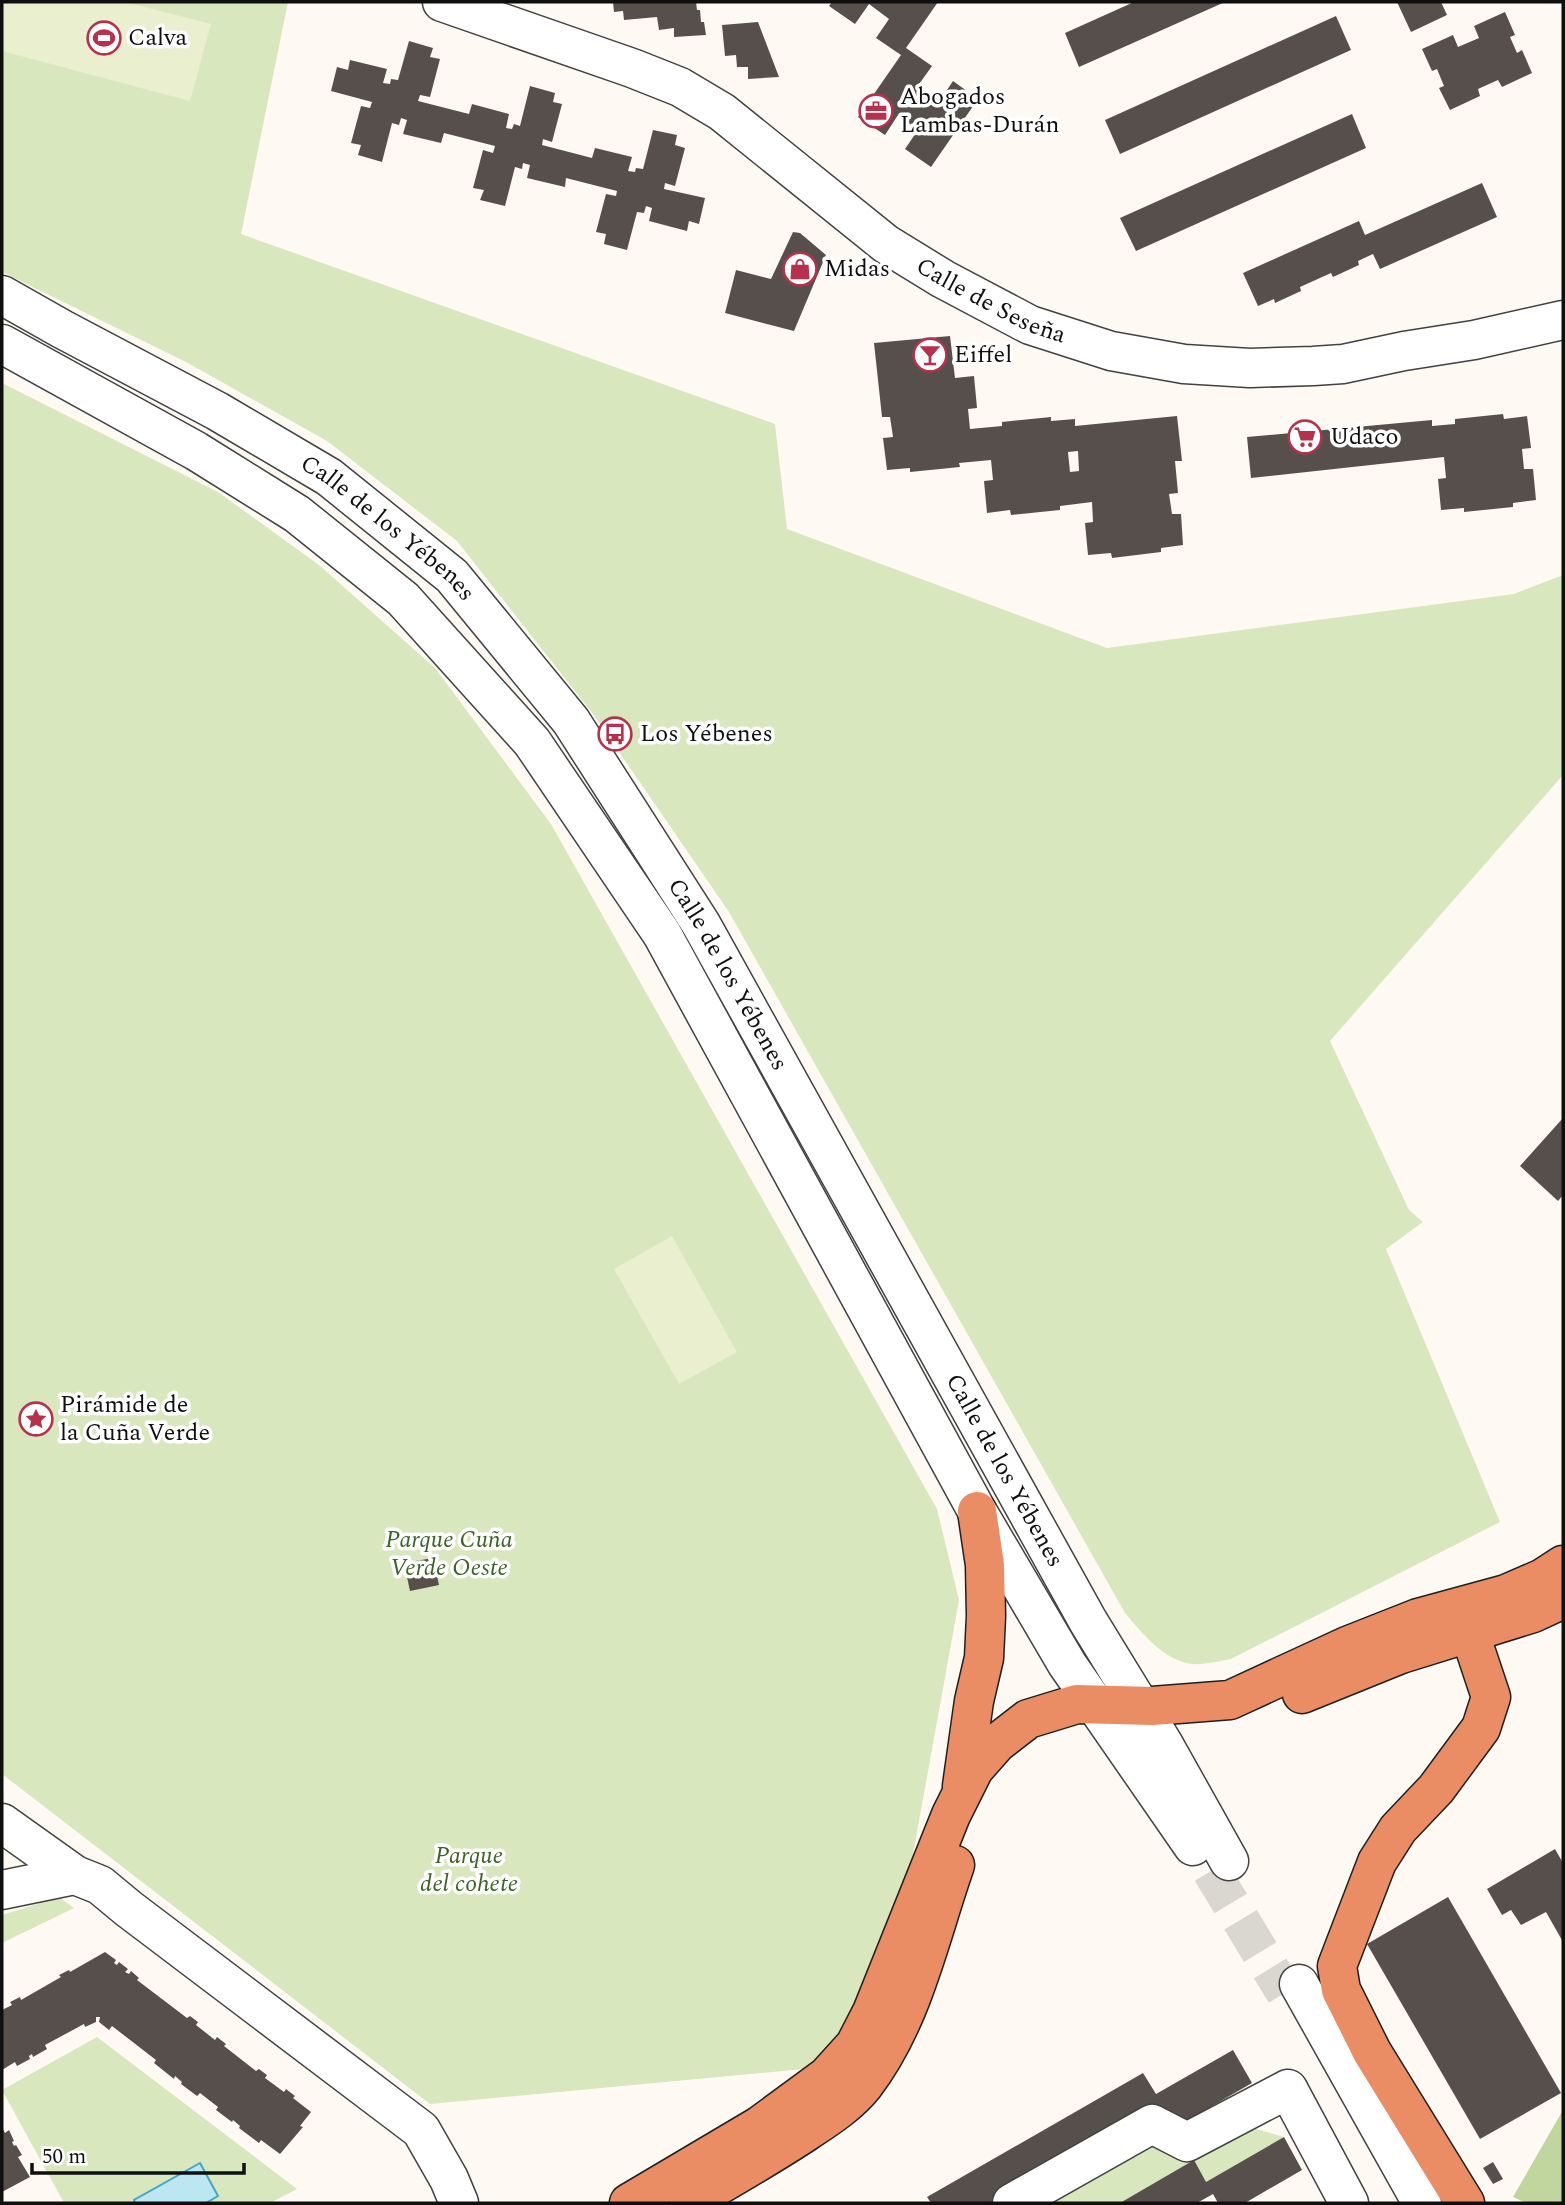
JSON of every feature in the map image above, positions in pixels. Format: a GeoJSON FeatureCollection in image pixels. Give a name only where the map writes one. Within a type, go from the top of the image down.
{"type":"FeatureCollection","features":[{"type":"Feature","properties":{"kind":"highway"},"geometry":{"type":"LineString","coordinates":[[960,1795],[974,1701],[984,1658],[986,1626],[985,1565],[977,1511]]}},
{"type":"Feature","properties":{"kind":"highway"},"geometry":{"type":"LineString","coordinates":[[1464,1625],[1506,1594],[1563,1566]]}},
{"type":"Feature","properties":{"kind":"highway"},"geometry":{"type":"LineString","coordinates":[[688,2203],[768,2157],[838,2111],[863,2086],[898,2031],[972,1816],[990,1784],[1013,1758],[1038,1740],[1126,1717],[1230,1700],[1347,1646],[1418,1618],[1464,1625],[1533,1613],[1563,1599]]}},
{"type":"Feature","properties":{"kind":"highway"},"geometry":{"type":"LineString","coordinates":[[1459,2203],[1343,2010],[1331,1972],[1338,1941],[1356,1893],[1388,1833],[1473,1727],[1481,1700],[1464,1625]]}},
{"type":"Feature","properties":{"kind":"highway"},"geometry":{"type":"LineString","coordinates":[[1464,1625],[1491,1698],[1481,1728],[1436,1789],[1398,1829],[1377,1862],[1337,1966],[1342,1990],[1372,2052],[1465,2203]]}},
{"type":"Feature","properties":{"kind":"highway"},"geometry":{"type":"LineString","coordinates":[[629,2203],[759,2126],[827,2076],[855,2045],[872,2012],[912,1907],[960,1795],[974,1769],[997,1743],[1028,1719],[1077,1704],[1126,1717]]}},
{"type":"Feature","properties":{"kind":"street","name":"Calle de Seseña"},"geometry":{"type":"LineString","coordinates":[[443,2],[680,87],[722,112],[886,244],[943,279],[1030,325],[1111,351],[1184,364],[1250,368],[1327,366],[1474,340],[1563,320]]}},
{"type":"Feature","properties":{"kind":"street","name":"Calle de los Yébenes"},"geometry":{"type":"LineString","coordinates":[[2,295],[217,411],[330,477],[452,576],[571,721],[701,924],[1088,1621],[1126,1717],[1220,1866]]}},
{"type":"Feature","properties":{"kind":"street","name":"Calle de los Yébenes"},"geometry":{"type":"LineString","coordinates":[[2,344],[196,451],[297,514],[403,599],[532,741],[662,934],[977,1511],[1067,1664],[1126,1717]]}},
{"type":"Feature","properties":{"kind":"street"},"geometry":{"type":"LineString","coordinates":[[2,1823],[75,1875],[100,1885],[421,2130],[449,2179],[459,2203]]}},
{"type":"Feature","properties":{"kind":"street"},"geometry":{"type":"LineString","coordinates":[[2,1890],[75,1875]]}},
{"type":"Feature","properties":{"kind":"street"},"geometry":{"type":"LineString","coordinates":[[1398,2203],[1328,2069],[1292,1988],[1422,2203]]}},
{"type":"Feature","properties":{"kind":"street"},"geometry":{"type":"LineString","coordinates":[[1012,2203],[1152,2124],[1187,2143],[1288,2089],[1349,2203]]}},
{"type":"Feature","properties":{"kind":"green space"},"geometry":{"type":"Polygon","coordinates":[[[2,2],[288,2],[241,234],[775,424],[787,529],[1107,648],[1514,594],[1563,575],[1563,775],[1330,1041],[1409,1210],[1423,1222],[1386,1249],[1500,1522],[1231,1659],[1192,1664],[1172,1657],[1146,1637],[1125,1613],[729,912],[593,714],[457,541],[327,441],[186,362],[2,272],[2,2]]]}},
{"type":"Feature","properties":{"kind":"green space","name":"Calva"},"geometry":{"type":"Polygon","coordinates":[[[2,2],[125,2],[211,24],[190,101],[2,51],[2,2]]]}},
{"type":"Feature","properties":{"kind":"green space","name":"Parque Cuña Verde Oeste"},"geometry":{"type":"Polygon","coordinates":[[[2,383],[218,492],[319,565],[435,668],[551,824],[937,1509],[959,1600],[885,2009],[858,2064],[430,2104],[2,1774],[2,383]]]}},
{"type":"Feature","properties":{"kind":"green space"},"geometry":{"type":"Polygon","coordinates":[[[672,1236],[737,1352],[679,1384],[614,1269],[672,1236]]]}},
{"type":"Feature","properties":{"kind":"green space"},"geometry":{"type":"Polygon","coordinates":[[[59,1897],[74,1908],[2,1943],[2,1915],[59,1897]]]}},
{"type":"Feature","properties":{"kind":"green space"},"geometry":{"type":"Polygon","coordinates":[[[97,2037],[297,2189],[270,2203],[64,2203],[2,2090],[97,2037]]]}},
{"type":"Feature","properties":{"kind":"green space"},"geometry":{"type":"Polygon","coordinates":[[[1563,2110],[1563,2203],[1526,2203],[1513,2197],[1563,2110]]]}},
{"type":"Feature","properties":{"kind":"green space"},"geometry":{"type":"Polygon","coordinates":[[[1242,2125],[1284,2137],[1206,2182],[1194,2161],[1120,2203],[1042,2203],[1160,2134],[1242,2125]]]}},
{"type":"Feature","properties":{"kind":"water"},"geometry":{"type":"Polygon","coordinates":[[[200,2163],[218,2196],[206,2203],[135,2203],[134,2200],[200,2163]]]}},
{"type":"Feature","properties":{"kind":"building"},"geometry":{"type":"Polygon","coordinates":[[[613,2],[696,2],[706,35],[674,37],[674,28],[659,30],[657,17],[624,20],[623,11],[614,12],[613,2]]]}},
{"type":"Feature","properties":{"kind":"building"},"geometry":{"type":"Polygon","coordinates":[[[832,2],[938,2],[906,48],[932,66],[917,87],[939,102],[953,81],[978,99],[931,167],[905,149],[918,130],[898,115],[885,135],[858,117],[901,55],[876,38],[889,19],[869,4],[855,24],[829,6],[832,2]]]}},
{"type":"Feature","properties":{"kind":"building"},"geometry":{"type":"Polygon","coordinates":[[[1134,2],[1225,2],[1079,67],[1065,33],[1134,2]]]}},
{"type":"Feature","properties":{"kind":"building"},"geometry":{"type":"Polygon","coordinates":[[[1397,2],[1441,2],[1447,15],[1411,32],[1397,2]]]}},
{"type":"Feature","properties":{"kind":"building"},"geometry":{"type":"Polygon","coordinates":[[[1505,12],[1515,35],[1510,37],[1517,53],[1522,50],[1532,73],[1502,87],[1498,80],[1478,89],[1480,96],[1450,110],[1439,88],[1444,86],[1437,69],[1432,71],[1422,49],[1453,35],[1458,47],[1479,38],[1474,26],[1505,12]]]}},
{"type":"Feature","properties":{"kind":"building"},"geometry":{"type":"Polygon","coordinates":[[[1336,16],[1351,50],[1120,154],[1105,120],[1336,16]]]}},
{"type":"Feature","properties":{"kind":"building"},"geometry":{"type":"Polygon","coordinates":[[[758,22],[779,77],[748,79],[748,67],[737,67],[736,55],[725,56],[722,25],[758,22]]]}},
{"type":"Feature","properties":{"kind":"building"},"geometry":{"type":"Polygon","coordinates":[[[409,41],[433,48],[430,57],[440,59],[430,97],[420,95],[418,101],[469,114],[472,104],[509,114],[506,128],[512,129],[514,124],[520,126],[530,86],[555,93],[553,102],[562,104],[552,142],[543,139],[542,145],[592,158],[595,148],[632,157],[628,171],[635,172],[636,168],[643,169],[653,130],[677,135],[675,145],[685,148],[675,186],[665,183],[664,189],[705,198],[699,224],[689,221],[687,231],[649,221],[652,208],[646,206],[644,213],[637,212],[627,250],[604,244],[606,234],[596,232],[606,194],[616,196],[617,191],[566,178],[565,187],[527,178],[530,165],[523,163],[522,169],[515,167],[505,206],[480,200],[484,190],[473,188],[483,150],[493,153],[495,146],[444,133],[441,143],[403,134],[407,120],[401,118],[399,125],[392,123],[382,162],[358,155],[361,145],[351,143],[361,106],[370,108],[372,102],[331,91],[337,67],[348,70],[350,60],[387,69],[383,83],[390,84],[391,79],[398,80],[409,41]]]}},
{"type":"Feature","properties":{"kind":"building"},"geometry":{"type":"Polygon","coordinates":[[[1352,114],[1366,148],[1136,251],[1120,218],[1352,114]]]}},
{"type":"Feature","properties":{"kind":"building"},"geometry":{"type":"Polygon","coordinates":[[[1482,183],[1497,217],[1380,269],[1373,254],[1358,261],[1359,265],[1333,277],[1331,273],[1300,287],[1301,291],[1275,303],[1274,299],[1258,306],[1243,273],[1359,221],[1365,235],[1482,183]]]}},
{"type":"Feature","properties":{"kind":"building"},"geometry":{"type":"Polygon","coordinates":[[[793,232],[800,233],[826,255],[794,331],[725,313],[736,270],[771,279],[793,232]]]}},
{"type":"Feature","properties":{"kind":"building"},"geometry":{"type":"Polygon","coordinates":[[[950,336],[955,378],[974,376],[977,408],[968,409],[970,429],[1002,426],[1002,422],[1051,417],[1051,421],[1075,419],[1075,426],[1177,416],[1182,461],[1175,461],[1178,493],[1169,494],[1172,514],[1181,514],[1183,545],[1161,548],[1161,552],[1112,558],[1111,553],[1088,555],[1085,523],[1093,522],[1092,502],[1060,506],[1060,510],[1011,515],[1010,510],[987,513],[984,481],[993,480],[991,460],[959,463],[960,467],[910,472],[910,468],[887,470],[883,438],[893,437],[890,417],[882,417],[874,343],[950,336]],[[1078,451],[1068,452],[1070,472],[1079,471],[1078,451]]]}},
{"type":"Feature","properties":{"kind":"building"},"geometry":{"type":"Polygon","coordinates":[[[1503,414],[1504,419],[1527,416],[1531,448],[1522,449],[1524,469],[1533,469],[1536,500],[1513,503],[1513,507],[1464,512],[1464,508],[1441,510],[1438,479],[1446,478],[1444,457],[1251,478],[1247,437],[1432,420],[1432,426],[1455,424],[1455,419],[1503,414]]]}},
{"type":"Feature","properties":{"kind":"building"},"geometry":{"type":"Polygon","coordinates":[[[1563,1118],[1563,1195],[1558,1201],[1520,1166],[1563,1118]]]}},
{"type":"Feature","properties":{"kind":"building"},"geometry":{"type":"Polygon","coordinates":[[[433,1558],[439,1585],[410,1591],[404,1563],[433,1558]]]}},
{"type":"Feature","properties":{"kind":"building"},"geometry":{"type":"Polygon","coordinates":[[[1555,1849],[1563,1863],[1563,1942],[1546,1912],[1521,1925],[1511,1910],[1502,1915],[1487,1889],[1555,1849]]]}},
{"type":"Feature","properties":{"kind":"building"},"geometry":{"type":"Polygon","coordinates":[[[1448,1897],[1561,2093],[1480,2139],[1367,1944],[1448,1897]]]}},
{"type":"Feature","properties":{"kind":"building"},"geometry":{"type":"Polygon","coordinates":[[[105,1952],[116,1960],[114,1963],[117,1965],[119,1962],[128,1969],[125,1972],[129,1974],[131,1971],[139,1978],[137,1980],[187,2018],[190,2016],[198,2022],[196,2025],[215,2040],[217,2037],[226,2044],[224,2046],[256,2071],[259,2069],[267,2075],[265,2078],[284,2092],[286,2089],[311,2112],[300,2126],[303,2127],[280,2154],[239,2128],[240,2126],[216,2110],[218,2107],[200,2093],[197,2096],[175,2076],[174,2079],[154,2063],[156,2060],[112,2026],[109,2030],[99,2022],[100,2017],[96,2017],[96,2022],[85,2027],[84,2024],[45,2045],[47,2049],[33,2057],[32,2054],[30,2059],[17,2066],[15,2062],[2,2070],[2,2010],[12,2005],[10,2002],[20,1997],[21,2000],[61,1977],[59,1975],[69,1970],[70,1972],[105,1952]]]}},
{"type":"Feature","properties":{"kind":"building"},"geometry":{"type":"Polygon","coordinates":[[[1233,2050],[1252,2083],[1174,2128],[1162,2106],[993,2203],[931,2203],[927,2197],[1143,2073],[1156,2094],[1233,2050]]]}},
{"type":"Feature","properties":{"kind":"building"},"geometry":{"type":"Polygon","coordinates":[[[2,2127],[5,2133],[9,2130],[14,2146],[16,2145],[22,2155],[18,2157],[30,2177],[2,2192],[2,2127]]]}},
{"type":"Feature","properties":{"kind":"building"},"geometry":{"type":"Polygon","coordinates":[[[1284,2137],[1302,2170],[1245,2203],[1218,2203],[1213,2194],[1197,2203],[1120,2203],[1194,2160],[1206,2182],[1284,2137]]]}},
{"type":"Feature","properties":{"kind":"building"},"geometry":{"type":"Polygon","coordinates":[[[1493,2162],[1503,2179],[1493,2184],[1483,2168],[1493,2162]]]}},
{"type":"Feature","properties":{"kind":"tunnel"},"geometry":{"type":"LineString","coordinates":[[1211,1871],[1285,1993]]}},
{"type":"Feature","properties":{"kind":"place","name":"Calva"},"geometry":{"type":"Point","coordinates":[104,38]}},
{"type":"Feature","properties":{"kind":"place","name":"Abogados Lambas-Durán"},"geometry":{"type":"Point","coordinates":[876,111]}},
{"type":"Feature","properties":{"kind":"place","name":"Midas"},"geometry":{"type":"Point","coordinates":[800,269]}},
{"type":"Feature","properties":{"kind":"place","name":"Eiffel"},"geometry":{"type":"Point","coordinates":[930,355]}},
{"type":"Feature","properties":{"kind":"place","name":"Udaco"},"geometry":{"type":"Point","coordinates":[1305,437]}},
{"type":"Feature","properties":{"kind":"place","name":"Los Yébenes"},"geometry":{"type":"Point","coordinates":[615,734]}},
{"type":"Feature","properties":{"kind":"place","name":"Pirámide de la Cuña Verde"},"geometry":{"type":"Point","coordinates":[36,1419]}},
{"type":"Feature","properties":{"kind":"park label","name":"Parque del cohete"},"geometry":{"type":"Point","coordinates":[469,1870]}}]}
